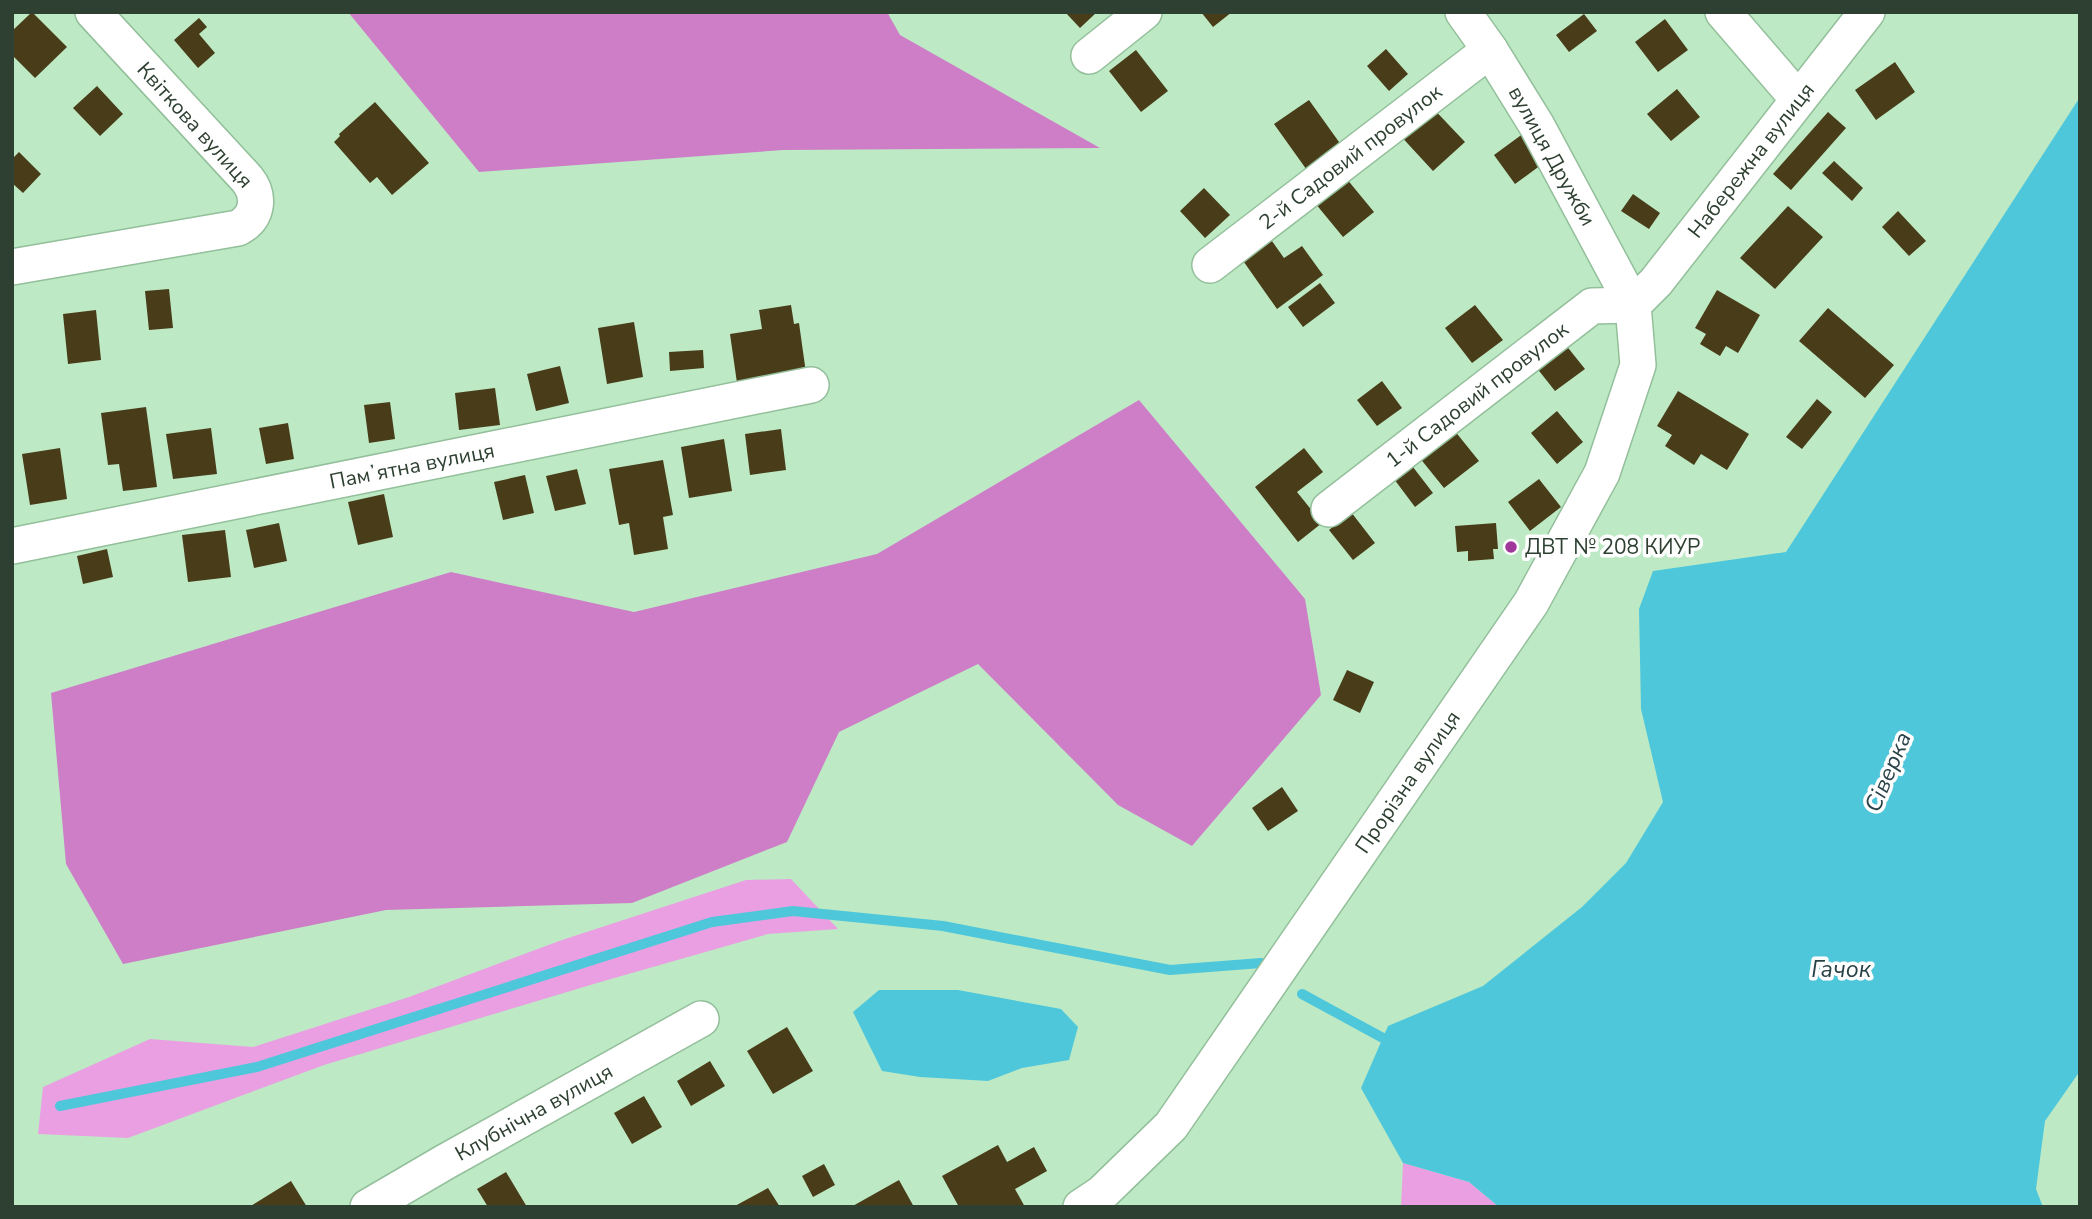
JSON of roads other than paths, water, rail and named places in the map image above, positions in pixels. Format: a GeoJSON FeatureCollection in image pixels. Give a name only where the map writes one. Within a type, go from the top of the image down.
{"type":"FeatureCollection","features":[{"type":"Feature","properties":{"kind":"street","name":"Квіткова вулиця"},"geometry":{"type":"LineString","coordinates":[[12,267],[238,228],[245,225],[256,208],[255,189],[247,179],[93,12]]}},
{"type":"Feature","properties":{"kind":"street"},"geometry":{"type":"LineString","coordinates":[[1090,56],[1144,12]]}},
{"type":"Feature","properties":{"kind":"street","name":"вулиця Дружби"},"geometry":{"type":"LineString","coordinates":[[1463,12],[1537,126],[1633,305]]}},
{"type":"Feature","properties":{"kind":"street"},"geometry":{"type":"LineString","coordinates":[[1723,12],[1798,99]]}},
{"type":"Feature","properties":{"kind":"street","name":"Набережна вулиця"},"geometry":{"type":"LineString","coordinates":[[1633,305],[1656,282],[1867,12]]}},
{"type":"Feature","properties":{"kind":"street","name":"2-й Садовий провулок"},"geometry":{"type":"LineString","coordinates":[[1210,265],[1490,50]]}},
{"type":"Feature","properties":{"kind":"street","name":"1-й Садовий провулок"},"geometry":{"type":"LineString","coordinates":[[1329,509],[1592,306],[1633,305]]}},
{"type":"Feature","properties":{"kind":"street","name":"Прорізна вулиця"},"geometry":{"type":"LineString","coordinates":[[1081,1207],[1102,1193],[1171,1126],[1531,603],[1602,473],[1638,365],[1633,305]]}},
{"type":"Feature","properties":{"kind":"street","name":"Памʼятна вулиця"},"geometry":{"type":"LineString","coordinates":[[12,546],[811,385]]}},
{"type":"Feature","properties":{"kind":"street","name":"Клубнічна вулиця"},"geometry":{"type":"LineString","coordinates":[[368,1207],[445,1161],[701,1019]]}},
{"type":"Feature","properties":{"kind":"water","name":"Гачок"},"geometry":{"type":"Polygon","coordinates":[[[2080,97],[2080,1071],[2045,1121],[2036,1189],[2043,1207],[1499,1207],[1469,1182],[1403,1163],[1361,1088],[1388,1026],[1483,986],[1582,907],[1626,863],[1663,802],[1641,709],[1639,609],[1653,571],[1786,552],[2080,97]]]}},
{"type":"Feature","properties":{"kind":"water"},"geometry":{"type":"Polygon","coordinates":[[[879,990],[958,990],[1061,1009],[1078,1027],[1069,1060],[1022,1068],[988,1081],[920,1077],[882,1071],[853,1012],[879,990]]]}},
{"type":"Feature","properties":{"kind":"waterway"},"geometry":{"type":"LineString","coordinates":[[60,1106],[257,1067],[712,922],[793,911],[943,926],[1170,970],[1261,963]]}},
{"type":"Feature","properties":{"kind":"waterway"},"geometry":{"type":"LineString","coordinates":[[1302,994],[1394,1044]]}},
{"type":"Feature","properties":{"kind":"place","name":"ДВТ № 208 КИУР"},"geometry":{"type":"Point","coordinates":[1511,547]}},
{"type":"Feature","properties":{"kind":"water label","name":"Сіверка"},"geometry":{"type":"Point","coordinates":[1888,772]}}]}
